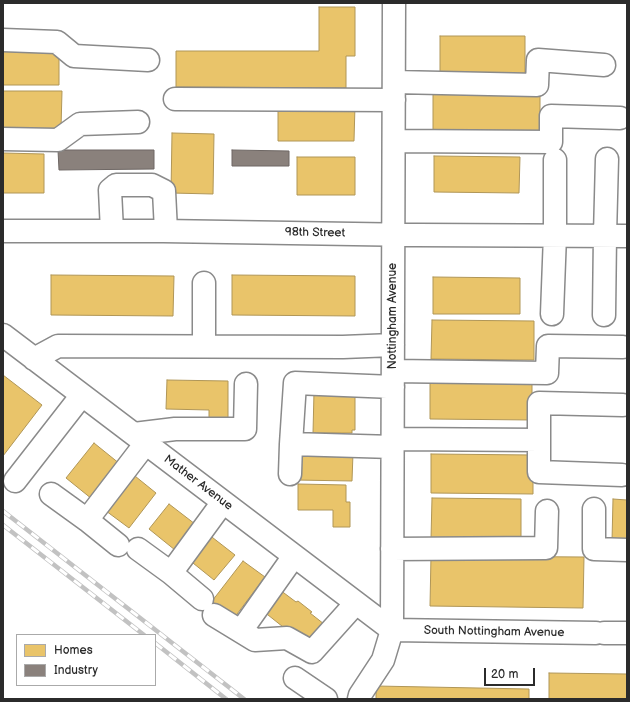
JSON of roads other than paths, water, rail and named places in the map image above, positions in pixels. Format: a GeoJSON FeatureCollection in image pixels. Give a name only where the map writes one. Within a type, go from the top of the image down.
{"type":"FeatureCollection","features":[{"type":"Feature","properties":{"kind":"street","name":"Nottingham Avenue"},"geometry":{"type":"LineString","coordinates":[[359,699],[360,695],[383,660],[392,630],[394,3]]}},
{"type":"Feature","properties":{"kind":"street"},"geometry":{"type":"LineString","coordinates":[[3,40],[57,42],[74,56],[148,60]]}},
{"type":"Feature","properties":{"kind":"street"},"geometry":{"type":"LineString","coordinates":[[176,99],[537,85],[538,60],[604,65]]}},
{"type":"Feature","properties":{"kind":"street"},"geometry":{"type":"LineString","coordinates":[[394,141],[551,142],[551,116],[620,118]]}},
{"type":"Feature","properties":{"kind":"street"},"geometry":{"type":"LineString","coordinates":[[3,139],[58,140],[80,124],[138,122]]}},
{"type":"Feature","properties":{"kind":"street"},"geometry":{"type":"LineString","coordinates":[[604,315],[607,159]]}},
{"type":"Feature","properties":{"kind":"street"},"geometry":{"type":"LineString","coordinates":[[552,314],[555,160]]}},
{"type":"Feature","properties":{"kind":"street"},"geometry":{"type":"LineString","coordinates":[[112,231],[110,190],[116,185],[152,185],[164,191],[166,231]]}},
{"type":"Feature","properties":{"kind":"street","name":"98th Street"},"geometry":{"type":"LineString","coordinates":[[3,231],[166,231],[627,236]]}},
{"type":"Feature","properties":{"kind":"street"},"geometry":{"type":"LineString","coordinates":[[204,283],[204,346]]}},
{"type":"Feature","properties":{"kind":"street","name":"Mather Avenue"},"geometry":{"type":"LineString","coordinates":[[3,335],[392,630]]}},
{"type":"Feature","properties":{"kind":"street"},"geometry":{"type":"LineString","coordinates":[[34,359],[58,346],[343,347],[393,345]]}},
{"type":"Feature","properties":{"kind":"street"},"geometry":{"type":"LineString","coordinates":[[290,474],[295,383],[547,373],[548,346],[624,347]]}},
{"type":"Feature","properties":{"kind":"street"},"geometry":{"type":"LineString","coordinates":[[87,520],[140,439],[175,429],[245,429],[246,384]]}},
{"type":"Feature","properties":{"kind":"street"},"geometry":{"type":"LineString","coordinates":[[15,481],[82,395]]}},
{"type":"Feature","properties":{"kind":"street"},"geometry":{"type":"LineString","coordinates":[[622,475],[539,472],[539,440],[540,403],[623,405]]}},
{"type":"Feature","properties":{"kind":"street"},"geometry":{"type":"LineString","coordinates":[[291,444],[539,440]]}},
{"type":"Feature","properties":{"kind":"street"},"geometry":{"type":"LineString","coordinates":[[51,494],[128,547],[172,573],[208,607],[256,640],[287,638],[312,652],[356,603]]}},
{"type":"Feature","properties":{"kind":"street"},"geometry":{"type":"LineString","coordinates":[[172,573],[223,502]]}},
{"type":"Feature","properties":{"kind":"street"},"geometry":{"type":"LineString","coordinates":[[594,509],[594,549],[627,550]]}},
{"type":"Feature","properties":{"kind":"street"},"geometry":{"type":"LineString","coordinates":[[392,549],[546,548],[547,511]]}},
{"type":"Feature","properties":{"kind":"street"},"geometry":{"type":"LineString","coordinates":[[241,631],[294,556]]}},
{"type":"Feature","properties":{"kind":"street","name":"South Nottingham Avenue"},"geometry":{"type":"LineString","coordinates":[[392,630],[627,633]]}},
{"type":"Feature","properties":{"kind":"street"},"geometry":{"type":"LineString","coordinates":[[295,678],[326,699]]}},
{"type":"Feature","properties":{"kind":"railway"},"geometry":{"type":"LineString","coordinates":[[3,511],[244,699]]}},
{"type":"Feature","properties":{"kind":"railway"},"geometry":{"type":"LineString","coordinates":[[3,525],[143,634]]}},
{"type":"Feature","properties":{"kind":"railway"},"geometry":{"type":"LineString","coordinates":[[156,644],[226,699]]}}]}
